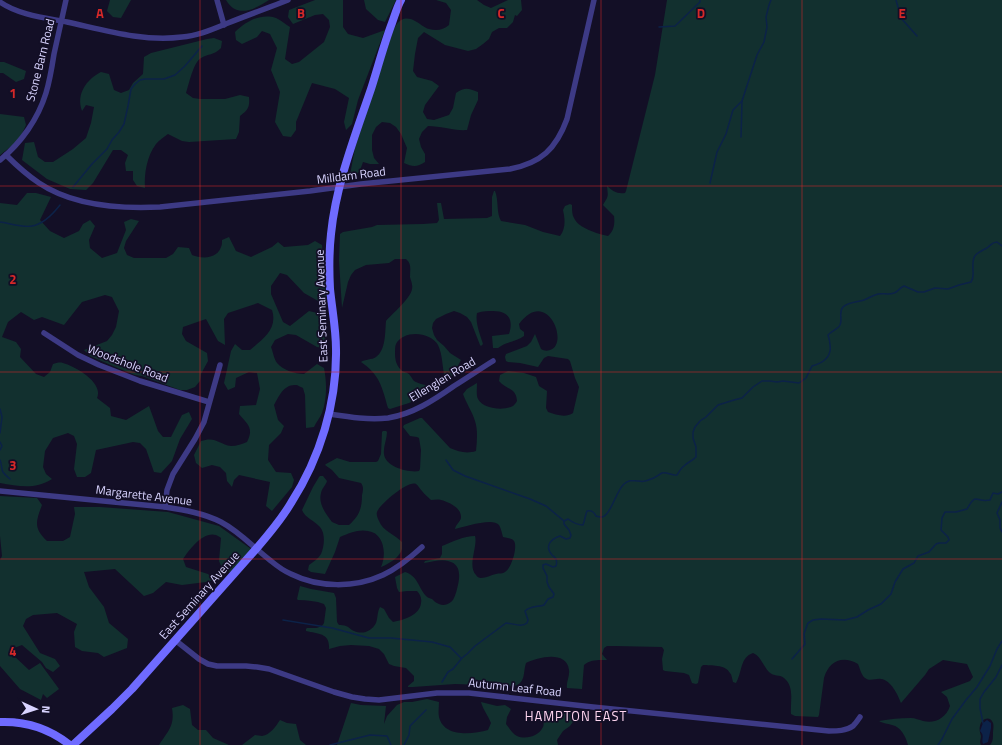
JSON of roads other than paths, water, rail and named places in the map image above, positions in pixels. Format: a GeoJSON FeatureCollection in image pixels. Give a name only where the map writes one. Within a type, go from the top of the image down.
{"type":"FeatureCollection","features":[{"type":"Feature","properties":{"kind":"street","name":"Stone Barn Road"},"geometry":{"type":"LineString","coordinates":[[0,160],[25,134],[39,110],[48,85],[66,0]]}},
{"type":"Feature","properties":{"kind":"street"},"geometry":{"type":"LineString","coordinates":[[217,0],[224,25]]}},
{"type":"Feature","properties":{"kind":"street"},"geometry":{"type":"LineString","coordinates":[[0,2],[20,11],[61,21],[144,37],[164,38],[199,34],[288,0]]}},
{"type":"Feature","properties":{"kind":"street","name":"East Seminary Avenue"},"geometry":{"type":"LineString","coordinates":[[72,745],[132,689],[256,549],[292,503],[315,459],[329,414],[335,371],[336,349],[330,290],[329,261],[334,211],[339,187],[388,34],[401,0]]}},
{"type":"Feature","properties":{"kind":"street","name":"Milldam Road"},"geometry":{"type":"LineString","coordinates":[[6,155],[34,180],[56,192],[88,203],[142,208],[160,208],[510,169],[522,166],[543,156],[552,148],[563,130],[567,119],[594,0]]}},
{"type":"Feature","properties":{"kind":"street","name":"Woodshole Road"},"geometry":{"type":"LineString","coordinates":[[44,333],[78,355],[99,365],[140,381],[209,402]]}},
{"type":"Feature","properties":{"kind":"street","name":"Ellenglen Road"},"geometry":{"type":"LineString","coordinates":[[329,414],[369,419],[388,418],[403,414],[436,399],[493,361]]}},
{"type":"Feature","properties":{"kind":"street"},"geometry":{"type":"LineString","coordinates":[[165,507],[167,490],[173,474],[201,430],[220,365]]}},
{"type":"Feature","properties":{"kind":"street","name":"Margarette Avenue"},"geometry":{"type":"LineString","coordinates":[[0,491],[165,507],[206,515],[234,530],[271,561],[291,574],[305,580],[322,583],[342,585],[363,582],[382,575],[399,566],[422,547]]}},
{"type":"Feature","properties":{"kind":"street","name":"Autumn Leaf Road"},"geometry":{"type":"LineString","coordinates":[[175,640],[199,659],[208,664],[217,666],[257,667],[334,692],[365,699],[379,700],[437,693],[469,693],[833,731],[838,731],[853,726],[860,718]]}},
{"type":"Feature","properties":{"kind":"street"},"geometry":{"type":"LineString","coordinates":[[0,722],[17,723],[42,728],[72,745]]}},
{"type":"Feature","properties":{"kind":"water"},"geometry":{"type":"Polygon","coordinates":[[[987,720],[991,723],[991,728],[988,742],[983,744],[982,734],[980,731],[983,723],[987,720]]]}},
{"type":"Feature","properties":{"kind":"waterway"},"geometry":{"type":"LineString","coordinates":[[659,27],[675,26],[700,2],[700,0]]}},
{"type":"Feature","properties":{"kind":"waterway"},"geometry":{"type":"LineString","coordinates":[[741,137],[742,101],[757,55],[764,42],[767,27],[766,17],[771,0]]}},
{"type":"Feature","properties":{"kind":"waterway"},"geometry":{"type":"LineString","coordinates":[[896,0],[901,18],[917,36]]}},
{"type":"Feature","properties":{"kind":"waterway"},"geometry":{"type":"LineString","coordinates":[[73,187],[107,149],[124,124],[131,89],[135,84],[140,80],[164,79],[175,75],[202,46]]}},
{"type":"Feature","properties":{"kind":"waterway"},"geometry":{"type":"LineString","coordinates":[[710,183],[717,152],[726,134],[733,110],[742,101]]}},
{"type":"Feature","properties":{"kind":"waterway"},"geometry":{"type":"LineString","coordinates":[[0,222],[25,226],[36,225],[48,218],[60,205]]}},
{"type":"Feature","properties":{"kind":"waterway"},"geometry":{"type":"LineString","coordinates":[[442,682],[448,672],[453,669],[475,646],[506,623],[520,625],[527,623],[528,620],[525,611],[532,607],[544,605],[548,599],[553,597],[554,594],[547,582],[547,576],[543,565],[546,564],[553,567],[556,566],[556,559],[549,549],[551,541],[560,536],[566,539],[570,538],[571,535],[564,524],[564,521],[568,519],[583,525],[587,511],[593,512],[598,517],[602,517],[611,508],[621,487],[628,481],[646,481],[662,473],[677,475],[683,467],[696,457],[696,447],[693,438],[695,427],[718,405],[742,398],[753,387],[762,381],[799,383],[806,378],[812,366],[826,359],[830,353],[830,341],[828,335],[840,325],[841,311],[845,305],[864,300],[878,294],[894,293],[904,286],[918,292],[924,292],[935,288],[948,289],[971,282],[973,277],[973,261],[975,256],[994,243],[997,242],[1002,246]]}},
{"type":"Feature","properties":{"kind":"waterway"},"geometry":{"type":"LineString","coordinates":[[0,409],[2,417],[0,433]]}},
{"type":"Feature","properties":{"kind":"waterway"},"geometry":{"type":"LineString","coordinates":[[0,442],[2,446],[0,450]]}},
{"type":"Feature","properties":{"kind":"waterway"},"geometry":{"type":"LineString","coordinates":[[0,460],[3,472],[10,479]]}},
{"type":"Feature","properties":{"kind":"waterway"},"geometry":{"type":"LineString","coordinates":[[446,460],[453,470],[465,476],[546,506],[564,521]]}},
{"type":"Feature","properties":{"kind":"waterway"},"geometry":{"type":"LineString","coordinates":[[792,659],[805,644],[804,634],[808,623],[813,620],[821,619],[845,620],[857,617],[881,604],[891,594],[895,582],[903,569],[914,563],[918,556],[929,552],[936,544],[946,543],[949,540],[948,537],[941,530],[942,518],[945,512],[956,512],[967,509],[975,499],[985,501],[990,500],[993,493],[998,494],[1002,492]]}},
{"type":"Feature","properties":{"kind":"waterway"},"geometry":{"type":"LineString","coordinates":[[1002,502],[997,513],[1002,532]]}},
{"type":"Feature","properties":{"kind":"waterway"},"geometry":{"type":"LineString","coordinates":[[283,620],[332,628],[369,638],[391,638],[432,642],[450,647],[461,658]]}},
{"type":"Feature","properties":{"kind":"waterway"},"geometry":{"type":"LineString","coordinates":[[938,745],[952,719],[977,687],[990,666],[1002,641]]}},
{"type":"Feature","properties":{"kind":"waterway"},"geometry":{"type":"LineString","coordinates":[[983,723],[980,699],[996,677],[1002,665]]}},
{"type":"Feature","properties":{"kind":"waterway"},"geometry":{"type":"LineString","coordinates":[[404,745],[409,735],[410,726],[426,710]]}},
{"type":"Feature","properties":{"kind":"waterway"},"geometry":{"type":"LineString","coordinates":[[330,745],[370,735],[387,736],[391,745]]}},
{"type":"Feature","properties":{"kind":"district","name":"HAMPTON EAST"},"geometry":{"type":"Point","coordinates":[576,716]}}]}
